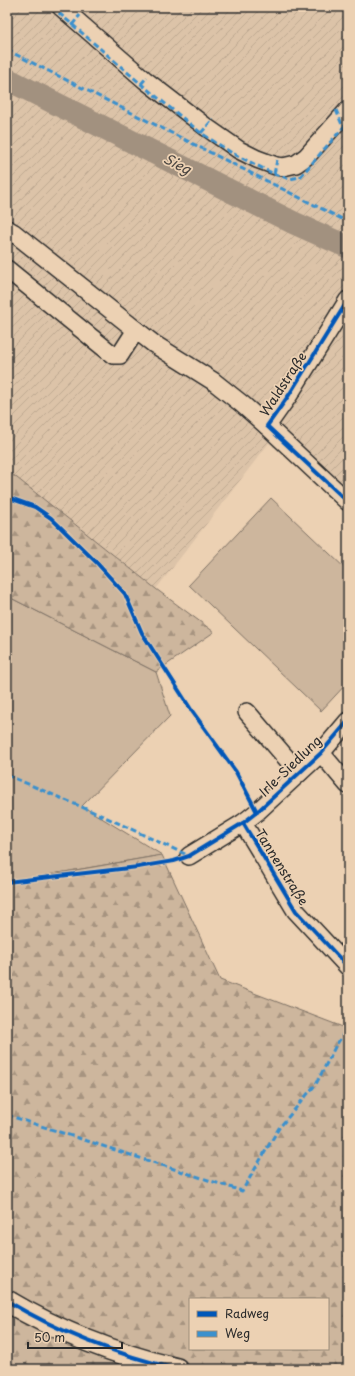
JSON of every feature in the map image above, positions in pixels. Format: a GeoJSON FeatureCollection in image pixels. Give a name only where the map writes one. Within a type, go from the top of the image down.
{"type":"FeatureCollection","features":[{"type":"Feature","properties":{"kind":"main road"},"geometry":{"type":"LineString","coordinates":[[7,1301],[42,1321],[72,1334],[137,1358],[177,1369]]}},
{"type":"Feature","properties":{"kind":"street"},"geometry":{"type":"LineString","coordinates":[[61,7],[145,80],[206,127],[239,150],[276,166],[283,167],[296,164],[307,156],[348,110]]}},
{"type":"Feature","properties":{"kind":"street","name":"Waldstraße"},"geometry":{"type":"LineString","coordinates":[[11,231],[154,344],[213,382],[242,404],[348,502]]}},
{"type":"Feature","properties":{"kind":"street"},"geometry":{"type":"LineString","coordinates":[[7,269],[113,355],[120,355],[136,330]]}},
{"type":"Feature","properties":{"kind":"street","name":"Waldstraße"},"geometry":{"type":"LineString","coordinates":[[267,426],[289,396],[348,300]]}},
{"type":"Feature","properties":{"kind":"street"},"geometry":{"type":"LineString","coordinates":[[247,712],[299,773]]}},
{"type":"Feature","properties":{"kind":"street","name":"Irle-Siedlung"},"geometry":{"type":"LineString","coordinates":[[243,823],[321,753],[348,721]]}},
{"type":"Feature","properties":{"kind":"street","name":"Irle-Siedlung"},"geometry":{"type":"LineString","coordinates":[[321,753],[348,785]]}},
{"type":"Feature","properties":{"kind":"street","name":"Tannenstraße"},"geometry":{"type":"LineString","coordinates":[[189,856],[243,823],[296,911],[348,967]]}},
{"type":"Feature","properties":{"kind":"shaded area"},"geometry":{"type":"Polygon","coordinates":[[[7,7],[348,7],[348,505],[269,443],[156,589],[7,470],[7,7]]]}},
{"type":"Feature","properties":{"kind":"green space"},"geometry":{"type":"Polygon","coordinates":[[[7,470],[156,589],[214,632],[156,672],[7,596],[7,470]]]}},
{"type":"Feature","properties":{"kind":"green space"},"geometry":{"type":"Polygon","coordinates":[[[271,498],[348,571],[348,682],[321,711],[189,585],[271,498]]]}},
{"type":"Feature","properties":{"kind":"green space"},"geometry":{"type":"Polygon","coordinates":[[[7,596],[156,672],[170,716],[82,806],[162,855],[7,882],[7,596]]]}},
{"type":"Feature","properties":{"kind":"green space"},"geometry":{"type":"Polygon","coordinates":[[[162,855],[220,980],[348,1029],[348,1369],[7,1369],[7,882],[162,855]]]}},
{"type":"Feature","properties":{"kind":"waterway","name":"Sieg"},"geometry":{"type":"LineString","coordinates":[[7,79],[294,223],[348,247]]}},
{"type":"Feature","properties":{"kind":"marked path"},"geometry":{"type":"LineString","coordinates":[[52,7],[141,84],[201,133],[232,153],[274,174],[290,179],[300,177],[348,122]]}},
{"type":"Feature","properties":{"kind":"marked path"},"geometry":{"type":"LineString","coordinates":[[72,25],[80,15]]}},
{"type":"Feature","properties":{"kind":"marked path"},"geometry":{"type":"LineString","coordinates":[[7,50],[348,222]]}},
{"type":"Feature","properties":{"kind":"marked path"},"geometry":{"type":"LineString","coordinates":[[141,84],[147,77]]}},
{"type":"Feature","properties":{"kind":"marked path"},"geometry":{"type":"LineString","coordinates":[[336,110],[343,127]]}},
{"type":"Feature","properties":{"kind":"marked path"},"geometry":{"type":"LineString","coordinates":[[201,133],[213,119]]}},
{"type":"Feature","properties":{"kind":"marked path"},"geometry":{"type":"LineString","coordinates":[[274,174],[277,160]]}},
{"type":"Feature","properties":{"kind":"marked path"},"geometry":{"type":"LineString","coordinates":[[7,775],[105,817],[189,856]]}},
{"type":"Feature","properties":{"kind":"marked path"},"geometry":{"type":"LineString","coordinates":[[7,1115],[242,1191],[279,1128],[316,1084],[335,1047],[348,1027]]}},
{"type":"Feature","properties":{"kind":"marked path"},"geometry":{"type":"LineString","coordinates":[[134,1369],[137,1358]]}},
{"type":"Feature","properties":{"kind":"marked path"},"geometry":{"type":"LineString","coordinates":[[7,1363],[15,1369]]}},
{"type":"Feature","properties":{"kind":"cycle path"},"geometry":{"type":"LineString","coordinates":[[348,300],[289,395],[267,426],[348,502]]}},
{"type":"Feature","properties":{"kind":"cycle path"},"geometry":{"type":"LineString","coordinates":[[7,497],[35,507],[51,518],[96,562],[125,594],[142,633],[192,711],[236,772],[257,812]]}},
{"type":"Feature","properties":{"kind":"cycle path"},"geometry":{"type":"LineString","coordinates":[[7,882],[138,867],[174,861],[189,856],[243,823],[257,812],[321,753],[348,721]]}},
{"type":"Feature","properties":{"kind":"cycle path"},"geometry":{"type":"LineString","coordinates":[[243,823],[296,911],[348,967]]}},
{"type":"Feature","properties":{"kind":"cycle path"},"geometry":{"type":"LineString","coordinates":[[7,1301],[47,1323],[111,1350],[177,1369]]}}]}
